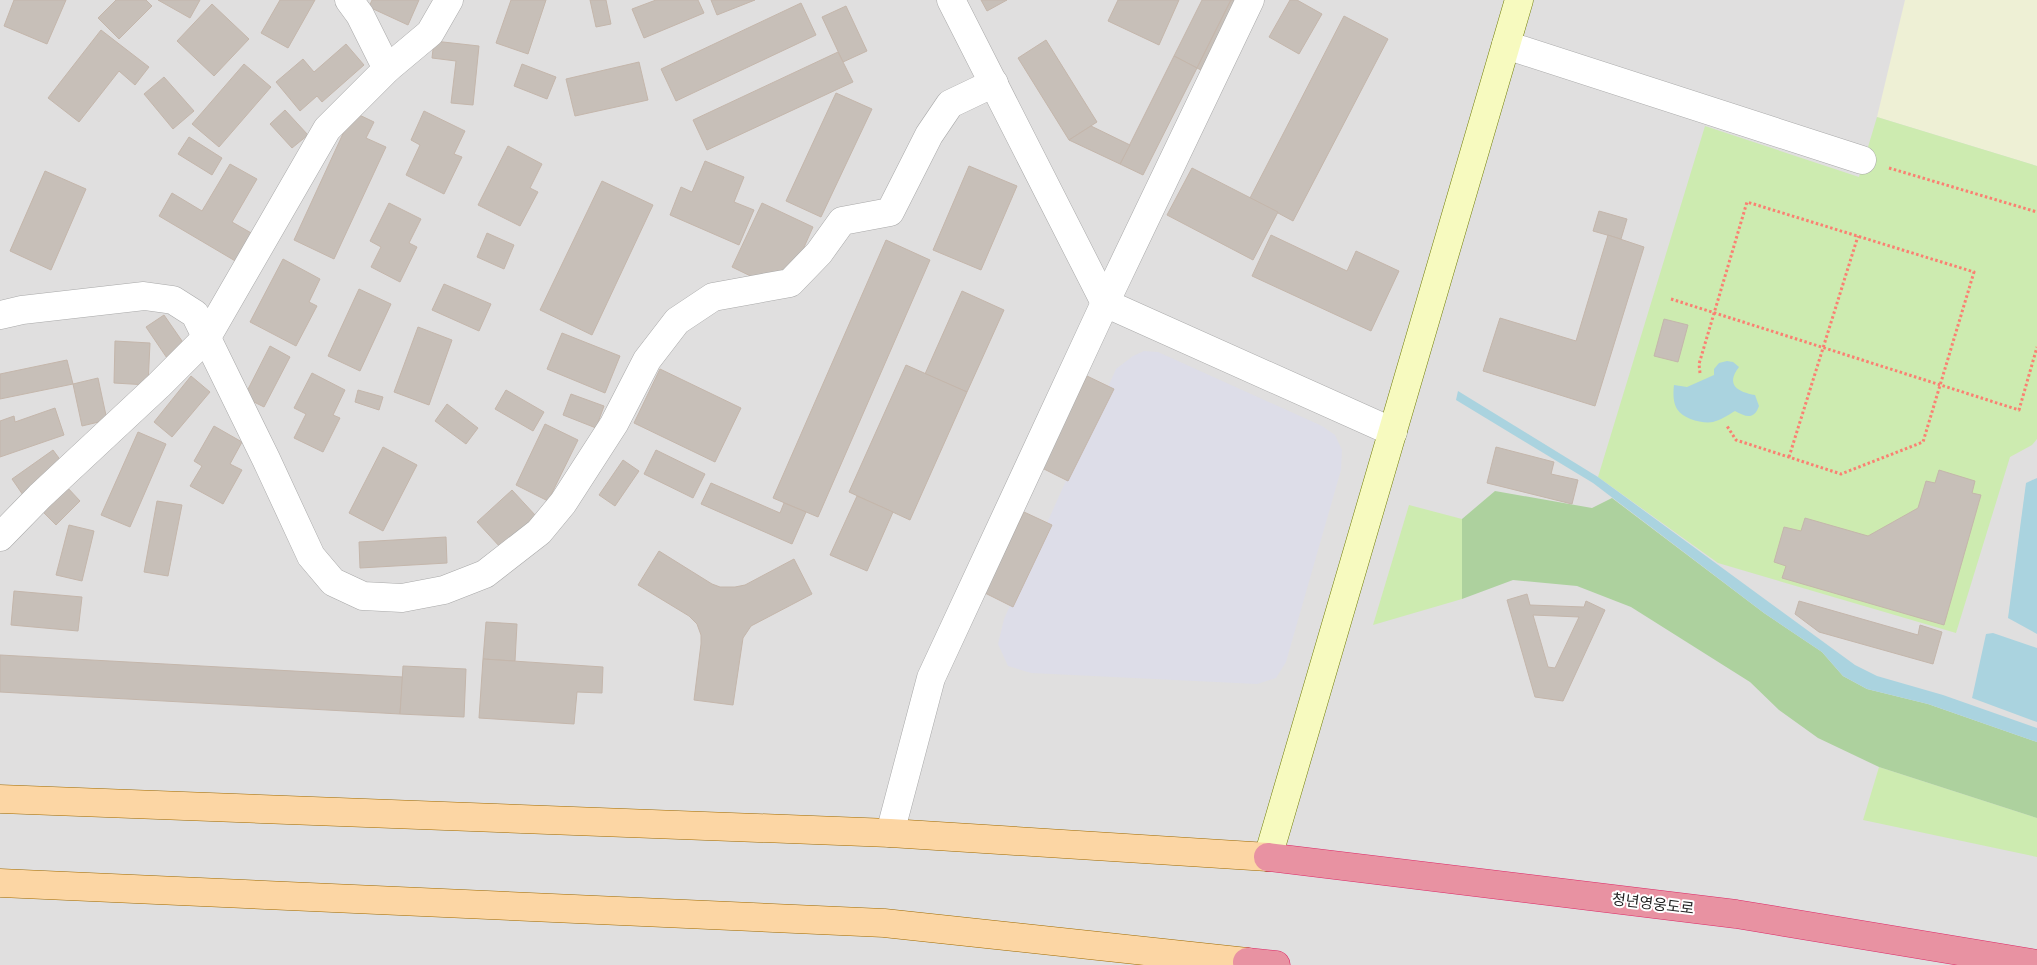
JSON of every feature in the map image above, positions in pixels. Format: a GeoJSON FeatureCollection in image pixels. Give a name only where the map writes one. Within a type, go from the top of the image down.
{"type":"FeatureCollection","features":[{"type":"Feature","properties":{"kind":"highway","name":"청년영웅도로"},"geometry":{"type":"LineString","coordinates":[[1268,857],[1736,914],[2037,964]]}},
{"type":"Feature","properties":{"kind":"highway"},"geometry":{"type":"LineString","coordinates":[[1247,962],[1276,965]]}},
{"type":"Feature","properties":{"kind":"main road"},"geometry":{"type":"LineString","coordinates":[[0,799],[890,833],[1268,857]]}},
{"type":"Feature","properties":{"kind":"main road"},"geometry":{"type":"LineString","coordinates":[[0,883],[884,923],[1247,962]]}},
{"type":"Feature","properties":{"kind":"street"},"geometry":{"type":"LineString","coordinates":[[349,0],[360,15],[387,69]]}},
{"type":"Feature","properties":{"kind":"street"},"geometry":{"type":"LineString","coordinates":[[0,537],[40,496],[159,385],[207,337],[326,129],[387,69],[430,33],[449,0]]}},
{"type":"Feature","properties":{"kind":"street"},"geometry":{"type":"LineString","coordinates":[[951,0],[1106,303],[1393,432]]}},
{"type":"Feature","properties":{"kind":"street"},"geometry":{"type":"LineString","coordinates":[[890,833],[931,678],[1250,0]]}},
{"type":"Feature","properties":{"kind":"street"},"geometry":{"type":"LineString","coordinates":[[1268,857],[1519,0]]}},
{"type":"Feature","properties":{"kind":"street"},"geometry":{"type":"LineString","coordinates":[[1506,45],[1862,160]]}},
{"type":"Feature","properties":{"kind":"street"},"geometry":{"type":"LineString","coordinates":[[0,316],[22,310],[144,296],[173,300],[195,314],[311,556],[333,582],[363,596],[402,598],[444,590],[484,574],[539,532],[564,503],[614,424],[647,360],[677,321],[713,297],[790,283],[819,253],[842,221],[890,212],[929,135],[950,104],[994,82]]}},
{"type":"Feature","properties":{"kind":"path"},"geometry":{"type":"LineString","coordinates":[[1862,160],[2037,212]]}},
{"type":"Feature","properties":{"kind":"path"},"geometry":{"type":"LineString","coordinates":[[1700,373],[1699,364],[1713,313],[1747,202],[1974,272],[1923,442],[1841,474],[1736,440],[1727,426]]}},
{"type":"Feature","properties":{"kind":"path"},"geometry":{"type":"LineString","coordinates":[[1789,458],[1858,236]]}},
{"type":"Feature","properties":{"kind":"path"},"geometry":{"type":"LineString","coordinates":[[1671,300],[2019,410],[2037,347]]}},
{"type":"Feature","properties":{"kind":"shaded area"},"geometry":{"type":"Polygon","coordinates":[[[0,0],[2037,0],[2037,965],[0,965],[0,0]]]}},
{"type":"Feature","properties":{"kind":"shaded area"},"geometry":{"type":"Polygon","coordinates":[[[1144,351],[1158,352],[1322,426],[1335,435],[1342,450],[1341,470],[1286,662],[1276,678],[1257,684],[1031,673],[1008,666],[998,644],[1004,619],[1116,369],[1133,356],[1144,351]]]}},
{"type":"Feature","properties":{"kind":"green space"},"geometry":{"type":"Polygon","coordinates":[[[1905,0],[2037,0],[2037,166],[1877,117],[1905,0]]]}},
{"type":"Feature","properties":{"kind":"green space"},"geometry":{"type":"Polygon","coordinates":[[[1877,117],[2037,166],[2037,439],[2032,445],[2010,457],[1956,633],[1718,563],[1598,477],[1705,126],[1859,177],[1877,117]]]}},
{"type":"Feature","properties":{"kind":"green space"},"geometry":{"type":"Polygon","coordinates":[[[1495,491],[1592,508],[1612,498],[1764,613],[1822,652],[1843,676],[1867,689],[1928,704],[2037,742],[2037,818],[1879,767],[1818,738],[1779,710],[1750,682],[1631,607],[1577,586],[1513,580],[1462,599],[1462,519],[1495,491]]]}},
{"type":"Feature","properties":{"kind":"green space"},"geometry":{"type":"Polygon","coordinates":[[[1409,505],[1462,519],[1462,599],[1373,625],[1409,505]]]}},
{"type":"Feature","properties":{"kind":"green space"},"geometry":{"type":"Polygon","coordinates":[[[1879,767],[2037,818],[2037,857],[1863,820],[1879,767]]]}},
{"type":"Feature","properties":{"kind":"water"},"geometry":{"type":"Polygon","coordinates":[[[1733,362],[1739,367],[1733,379],[1735,387],[1743,392],[1755,395],[1759,406],[1755,414],[1746,416],[1735,411],[1719,420],[1709,422],[1694,420],[1680,413],[1674,400],[1674,385],[1687,387],[1714,375],[1714,369],[1719,363],[1733,362]]]}},
{"type":"Feature","properties":{"kind":"water"},"geometry":{"type":"Polygon","coordinates":[[[1458,391],[1598,477],[1855,665],[1877,676],[1943,695],[2037,728],[2037,742],[1928,704],[1867,689],[1843,676],[1822,652],[1764,613],[1593,483],[1456,400],[1458,391]]]}},
{"type":"Feature","properties":{"kind":"water"},"geometry":{"type":"Polygon","coordinates":[[[2037,478],[2037,634],[2008,618],[2026,483],[2037,478]]]}},
{"type":"Feature","properties":{"kind":"water"},"geometry":{"type":"Polygon","coordinates":[[[1993,633],[2037,648],[2037,722],[1972,698],[1986,634],[1993,633]]]}},
{"type":"Feature","properties":{"kind":"building"},"geometry":{"type":"Polygon","coordinates":[[[14,0],[66,0],[47,44],[4,26],[14,0]]]}},
{"type":"Feature","properties":{"kind":"building"},"geometry":{"type":"Polygon","coordinates":[[[116,0],[146,0],[152,6],[119,39],[98,18],[116,0]]]}},
{"type":"Feature","properties":{"kind":"building"},"geometry":{"type":"Polygon","coordinates":[[[158,0],[200,0],[190,18],[158,0]]]}},
{"type":"Feature","properties":{"kind":"building"},"geometry":{"type":"Polygon","coordinates":[[[280,0],[315,0],[288,48],[261,33],[280,0]]]}},
{"type":"Feature","properties":{"kind":"building"},"geometry":{"type":"Polygon","coordinates":[[[372,0],[419,0],[408,25],[369,7],[372,0]]]}},
{"type":"Feature","properties":{"kind":"building"},"geometry":{"type":"Polygon","coordinates":[[[511,0],[546,0],[528,54],[496,43],[511,0]]]}},
{"type":"Feature","properties":{"kind":"building"},"geometry":{"type":"Polygon","coordinates":[[[590,0],[606,0],[611,24],[596,27],[590,0]]]}},
{"type":"Feature","properties":{"kind":"building"},"geometry":{"type":"Polygon","coordinates":[[[656,0],[698,0],[704,13],[644,38],[632,9],[656,0]]]}},
{"type":"Feature","properties":{"kind":"building"},"geometry":{"type":"Polygon","coordinates":[[[711,0],[755,0],[717,15],[711,0]]]}},
{"type":"Feature","properties":{"kind":"building"},"geometry":{"type":"Polygon","coordinates":[[[981,0],[1007,0],[987,11],[981,0]]]}},
{"type":"Feature","properties":{"kind":"building"},"geometry":{"type":"Polygon","coordinates":[[[1118,0],[1179,0],[1159,45],[1108,21],[1118,0]]]}},
{"type":"Feature","properties":{"kind":"building"},"geometry":{"type":"Polygon","coordinates":[[[1202,0],[1231,0],[1197,68],[1174,56],[1202,0]]]}},
{"type":"Feature","properties":{"kind":"building"},"geometry":{"type":"Polygon","coordinates":[[[1231,0],[1258,0],[1219,79],[1197,68],[1231,0]]]}},
{"type":"Feature","properties":{"kind":"building"},"geometry":{"type":"Polygon","coordinates":[[[1290,0],[1297,0],[1322,14],[1299,54],[1269,37],[1290,0]]]}},
{"type":"Feature","properties":{"kind":"building"},"geometry":{"type":"Polygon","coordinates":[[[801,3],[816,35],[676,101],[661,69],[801,3]]]}},
{"type":"Feature","properties":{"kind":"building"},"geometry":{"type":"Polygon","coordinates":[[[212,4],[249,39],[214,76],[177,41],[212,4]]]}},
{"type":"Feature","properties":{"kind":"building"},"geometry":{"type":"Polygon","coordinates":[[[846,6],[867,51],[843,62],[822,17],[846,6]]]}},
{"type":"Feature","properties":{"kind":"building"},"geometry":{"type":"Polygon","coordinates":[[[1344,16],[1388,39],[1293,221],[1250,198],[1344,16]]]}},
{"type":"Feature","properties":{"kind":"building"},"geometry":{"type":"Polygon","coordinates":[[[101,30],[149,67],[135,85],[119,71],[79,122],[48,98],[101,30]]]}},
{"type":"Feature","properties":{"kind":"building"},"geometry":{"type":"Polygon","coordinates":[[[1046,40],[1097,122],[1069,140],[1018,58],[1046,40]]]}},
{"type":"Feature","properties":{"kind":"building"},"geometry":{"type":"Polygon","coordinates":[[[434,41],[479,46],[473,105],[451,103],[456,61],[432,58],[434,41]]]}},
{"type":"Feature","properties":{"kind":"building"},"geometry":{"type":"Polygon","coordinates":[[[346,44],[364,65],[322,102],[317,96],[300,111],[276,82],[303,59],[314,72],[346,44]]]}},
{"type":"Feature","properties":{"kind":"building"},"geometry":{"type":"Polygon","coordinates":[[[838,52],[853,82],[707,150],[693,120],[838,52]]]}},
{"type":"Feature","properties":{"kind":"building"},"geometry":{"type":"Polygon","coordinates":[[[1174,56],[1197,68],[1143,175],[1120,164],[1174,56]]]}},
{"type":"Feature","properties":{"kind":"building"},"geometry":{"type":"Polygon","coordinates":[[[639,62],[648,100],[575,116],[566,79],[639,62]]]}},
{"type":"Feature","properties":{"kind":"building"},"geometry":{"type":"Polygon","coordinates":[[[244,64],[271,87],[219,147],[192,124],[244,64]]]}},
{"type":"Feature","properties":{"kind":"building"},"geometry":{"type":"Polygon","coordinates":[[[522,64],[556,77],[547,99],[514,86],[522,64]]]}},
{"type":"Feature","properties":{"kind":"building"},"geometry":{"type":"Polygon","coordinates":[[[164,77],[194,111],[173,129],[144,94],[164,77]]]}},
{"type":"Feature","properties":{"kind":"building"},"geometry":{"type":"Polygon","coordinates":[[[836,93],[872,109],[821,217],[786,201],[836,93]]]}},
{"type":"Feature","properties":{"kind":"building"},"geometry":{"type":"Polygon","coordinates":[[[285,110],[308,135],[292,148],[270,124],[285,110]]]}},
{"type":"Feature","properties":{"kind":"building"},"geometry":{"type":"Polygon","coordinates":[[[424,111],[465,131],[454,154],[462,157],[444,194],[406,175],[420,145],[411,140],[424,111]]]}},
{"type":"Feature","properties":{"kind":"building"},"geometry":{"type":"Polygon","coordinates":[[[353,112],[374,122],[366,138],[386,147],[334,259],[294,240],[353,112]]]}},
{"type":"Feature","properties":{"kind":"building"},"geometry":{"type":"Polygon","coordinates":[[[1091,126],[1130,145],[1120,164],[1069,140],[1091,126]]]}},
{"type":"Feature","properties":{"kind":"building"},"geometry":{"type":"Polygon","coordinates":[[[189,137],[222,158],[212,175],[178,154],[189,137]]]}},
{"type":"Feature","properties":{"kind":"building"},"geometry":{"type":"Polygon","coordinates":[[[508,146],[542,164],[530,188],[538,192],[520,226],[478,205],[508,146]]]}},
{"type":"Feature","properties":{"kind":"building"},"geometry":{"type":"Polygon","coordinates":[[[705,161],[744,177],[734,202],[754,210],[739,245],[670,215],[681,187],[692,192],[705,161]]]}},
{"type":"Feature","properties":{"kind":"building"},"geometry":{"type":"Polygon","coordinates":[[[230,164],[257,179],[232,222],[253,234],[237,262],[159,216],[172,193],[202,211],[230,164]]]}},
{"type":"Feature","properties":{"kind":"building"},"geometry":{"type":"Polygon","coordinates":[[[969,166],[1017,186],[981,270],[933,250],[969,166]]]}},
{"type":"Feature","properties":{"kind":"building"},"geometry":{"type":"Polygon","coordinates":[[[1192,168],[1278,212],[1253,260],[1167,215],[1192,168]]]}},
{"type":"Feature","properties":{"kind":"building"},"geometry":{"type":"Polygon","coordinates":[[[45,171],[86,189],[51,270],[10,251],[45,171]]]}},
{"type":"Feature","properties":{"kind":"building"},"geometry":{"type":"Polygon","coordinates":[[[602,181],[653,205],[592,335],[540,310],[602,181]]]}},
{"type":"Feature","properties":{"kind":"building"},"geometry":{"type":"Polygon","coordinates":[[[389,203],[421,219],[409,243],[417,247],[400,282],[371,267],[381,247],[370,241],[389,203]]]}},
{"type":"Feature","properties":{"kind":"building"},"geometry":{"type":"Polygon","coordinates":[[[762,203],[813,227],[793,272],[765,283],[732,267],[762,203]]]}},
{"type":"Feature","properties":{"kind":"building"},"geometry":{"type":"Polygon","coordinates":[[[1599,211],[1627,219],[1621,239],[1593,231],[1599,211]]]}},
{"type":"Feature","properties":{"kind":"building"},"geometry":{"type":"Polygon","coordinates":[[[487,233],[514,245],[504,269],[477,257],[487,233]]]}},
{"type":"Feature","properties":{"kind":"building"},"geometry":{"type":"Polygon","coordinates":[[[1271,235],[1347,271],[1356,251],[1399,271],[1371,331],[1252,276],[1271,235]]]}},
{"type":"Feature","properties":{"kind":"building"},"geometry":{"type":"Polygon","coordinates":[[[1608,235],[1644,247],[1595,406],[1483,371],[1500,318],[1576,341],[1608,235]]]}},
{"type":"Feature","properties":{"kind":"building"},"geometry":{"type":"Polygon","coordinates":[[[886,240],[930,260],[818,517],[773,498],[886,240]]]}},
{"type":"Feature","properties":{"kind":"building"},"geometry":{"type":"Polygon","coordinates":[[[283,259],[320,279],[309,302],[317,306],[296,346],[250,322],[283,259]]]}},
{"type":"Feature","properties":{"kind":"building"},"geometry":{"type":"Polygon","coordinates":[[[444,284],[491,304],[479,331],[432,310],[444,284]]]}},
{"type":"Feature","properties":{"kind":"building"},"geometry":{"type":"Polygon","coordinates":[[[359,289],[391,304],[360,371],[328,356],[359,289]]]}},
{"type":"Feature","properties":{"kind":"building"},"geometry":{"type":"Polygon","coordinates":[[[962,291],[1004,310],[967,392],[925,374],[962,291]]]}},
{"type":"Feature","properties":{"kind":"building"},"geometry":{"type":"Polygon","coordinates":[[[164,315],[189,351],[171,364],[146,327],[164,315]]]}},
{"type":"Feature","properties":{"kind":"building"},"geometry":{"type":"Polygon","coordinates":[[[1664,319],[1688,325],[1678,362],[1654,356],[1664,319]]]}},
{"type":"Feature","properties":{"kind":"building"},"geometry":{"type":"Polygon","coordinates":[[[418,327],[452,340],[429,405],[394,392],[418,327]]]}},
{"type":"Feature","properties":{"kind":"building"},"geometry":{"type":"Polygon","coordinates":[[[562,333],[620,356],[605,393],[547,369],[562,333]]]}},
{"type":"Feature","properties":{"kind":"building"},"geometry":{"type":"Polygon","coordinates":[[[115,341],[150,343],[148,385],[114,383],[115,341]]]}},
{"type":"Feature","properties":{"kind":"building"},"geometry":{"type":"Polygon","coordinates":[[[270,346],[290,357],[264,407],[244,397],[270,346]]]}},
{"type":"Feature","properties":{"kind":"building"},"geometry":{"type":"Polygon","coordinates":[[[67,360],[73,384],[0,399],[0,374],[67,360]]]}},
{"type":"Feature","properties":{"kind":"building"},"geometry":{"type":"Polygon","coordinates":[[[906,365],[967,392],[910,520],[849,492],[906,365]]]}},
{"type":"Feature","properties":{"kind":"building"},"geometry":{"type":"Polygon","coordinates":[[[660,369],[741,408],[715,462],[634,423],[660,369]]]}},
{"type":"Feature","properties":{"kind":"building"},"geometry":{"type":"Polygon","coordinates":[[[312,373],[345,390],[333,415],[340,418],[323,452],[294,438],[306,414],[294,408],[312,373]]]}},
{"type":"Feature","properties":{"kind":"building"},"geometry":{"type":"Polygon","coordinates":[[[191,376],[210,392],[172,437],[154,422],[191,376]]]}},
{"type":"Feature","properties":{"kind":"building"},"geometry":{"type":"Polygon","coordinates":[[[1087,376],[1114,389],[1068,481],[1042,468],[1087,376]]]}},
{"type":"Feature","properties":{"kind":"building"},"geometry":{"type":"Polygon","coordinates":[[[98,378],[107,420],[82,426],[73,384],[98,378]]]}},
{"type":"Feature","properties":{"kind":"building"},"geometry":{"type":"Polygon","coordinates":[[[358,390],[383,397],[379,410],[355,402],[358,390]]]}},
{"type":"Feature","properties":{"kind":"building"},"geometry":{"type":"Polygon","coordinates":[[[506,390],[544,412],[533,431],[495,409],[506,390]]]}},
{"type":"Feature","properties":{"kind":"building"},"geometry":{"type":"Polygon","coordinates":[[[571,394],[604,406],[596,428],[563,415],[571,394]]]}},
{"type":"Feature","properties":{"kind":"building"},"geometry":{"type":"Polygon","coordinates":[[[447,404],[478,428],[466,444],[435,421],[447,404]]]}},
{"type":"Feature","properties":{"kind":"building"},"geometry":{"type":"Polygon","coordinates":[[[55,408],[64,435],[0,457],[0,421],[14,416],[15,422],[55,408]]]}},
{"type":"Feature","properties":{"kind":"building"},"geometry":{"type":"Polygon","coordinates":[[[545,424],[578,440],[548,501],[516,485],[545,424]]]}},
{"type":"Feature","properties":{"kind":"building"},"geometry":{"type":"Polygon","coordinates":[[[214,426],[242,442],[230,464],[242,470],[223,504],[190,486],[202,466],[194,461],[214,426]]]}},
{"type":"Feature","properties":{"kind":"building"},"geometry":{"type":"Polygon","coordinates":[[[138,432],[166,444],[130,527],[101,515],[138,432]]]}},
{"type":"Feature","properties":{"kind":"building"},"geometry":{"type":"Polygon","coordinates":[[[383,447],[417,465],[383,531],[349,513],[383,447]]]}},
{"type":"Feature","properties":{"kind":"building"},"geometry":{"type":"Polygon","coordinates":[[[1496,447],[1554,462],[1551,474],[1578,480],[1572,504],[1487,483],[1496,447]]]}},
{"type":"Feature","properties":{"kind":"building"},"geometry":{"type":"Polygon","coordinates":[[[53,450],[64,465],[23,495],[12,479],[53,450]]]}},
{"type":"Feature","properties":{"kind":"building"},"geometry":{"type":"Polygon","coordinates":[[[656,450],[705,474],[693,498],[644,474],[656,450]]]}},
{"type":"Feature","properties":{"kind":"building"},"geometry":{"type":"Polygon","coordinates":[[[623,460],[639,471],[615,506],[599,495],[623,460]]]}},
{"type":"Feature","properties":{"kind":"building"},"geometry":{"type":"Polygon","coordinates":[[[1939,470],[1975,481],[1972,493],[1981,495],[1944,625],[1782,578],[1786,566],[1774,562],[1784,527],[1801,531],[1805,518],[1868,536],[1918,508],[1926,481],[1935,483],[1939,470]]]}},
{"type":"Feature","properties":{"kind":"building"},"geometry":{"type":"Polygon","coordinates":[[[711,483],[780,513],[784,503],[806,512],[792,544],[701,504],[711,483]]]}},
{"type":"Feature","properties":{"kind":"building"},"geometry":{"type":"Polygon","coordinates":[[[66,486],[80,501],[56,525],[42,511],[66,486]]]}},
{"type":"Feature","properties":{"kind":"building"},"geometry":{"type":"Polygon","coordinates":[[[512,490],[536,516],[501,548],[477,522],[512,490]]]}},
{"type":"Feature","properties":{"kind":"building"},"geometry":{"type":"Polygon","coordinates":[[[857,496],[893,512],[867,571],[830,555],[857,496]]]}},
{"type":"Feature","properties":{"kind":"building"},"geometry":{"type":"Polygon","coordinates":[[[157,501],[182,505],[168,576],[144,572],[157,501]]]}},
{"type":"Feature","properties":{"kind":"building"},"geometry":{"type":"Polygon","coordinates":[[[1024,512],[1052,525],[1013,607],[985,593],[1024,512]]]}},
{"type":"Feature","properties":{"kind":"building"},"geometry":{"type":"Polygon","coordinates":[[[69,525],[94,531],[82,581],[56,575],[69,525]]]}},
{"type":"Feature","properties":{"kind":"building"},"geometry":{"type":"Polygon","coordinates":[[[446,537],[447,563],[360,568],[359,542],[446,537]]]}},
{"type":"Feature","properties":{"kind":"building"},"geometry":{"type":"Polygon","coordinates":[[[659,551],[720,587],[745,585],[794,559],[812,594],[751,626],[743,638],[733,705],[694,700],[701,644],[701,635],[697,624],[689,616],[638,585],[659,551]]]}},
{"type":"Feature","properties":{"kind":"building"},"geometry":{"type":"Polygon","coordinates":[[[14,591],[82,597],[78,631],[11,625],[14,591]]]}},
{"type":"Feature","properties":{"kind":"building"},"geometry":{"type":"Polygon","coordinates":[[[1527,594],[1530,605],[1584,607],[1586,601],[1605,610],[1563,701],[1535,697],[1507,600],[1527,594]],[[1533,615],[1548,667],[1555,668],[1579,617],[1533,615]]]}},
{"type":"Feature","properties":{"kind":"building"},"geometry":{"type":"Polygon","coordinates":[[[1799,601],[1918,635],[1920,625],[1942,632],[1933,664],[1819,632],[1795,614],[1799,601]]]}},
{"type":"Feature","properties":{"kind":"building"},"geometry":{"type":"Polygon","coordinates":[[[486,622],[517,624],[515,661],[483,659],[486,622]]]}},
{"type":"Feature","properties":{"kind":"building"},"geometry":{"type":"Polygon","coordinates":[[[0,655],[403,677],[400,714],[0,692],[0,655]]]}},
{"type":"Feature","properties":{"kind":"building"},"geometry":{"type":"Polygon","coordinates":[[[483,659],[603,667],[602,693],[577,692],[574,724],[479,718],[483,659]]]}},
{"type":"Feature","properties":{"kind":"building"},"geometry":{"type":"Polygon","coordinates":[[[403,666],[466,669],[464,717],[400,714],[403,666]]]}}]}
